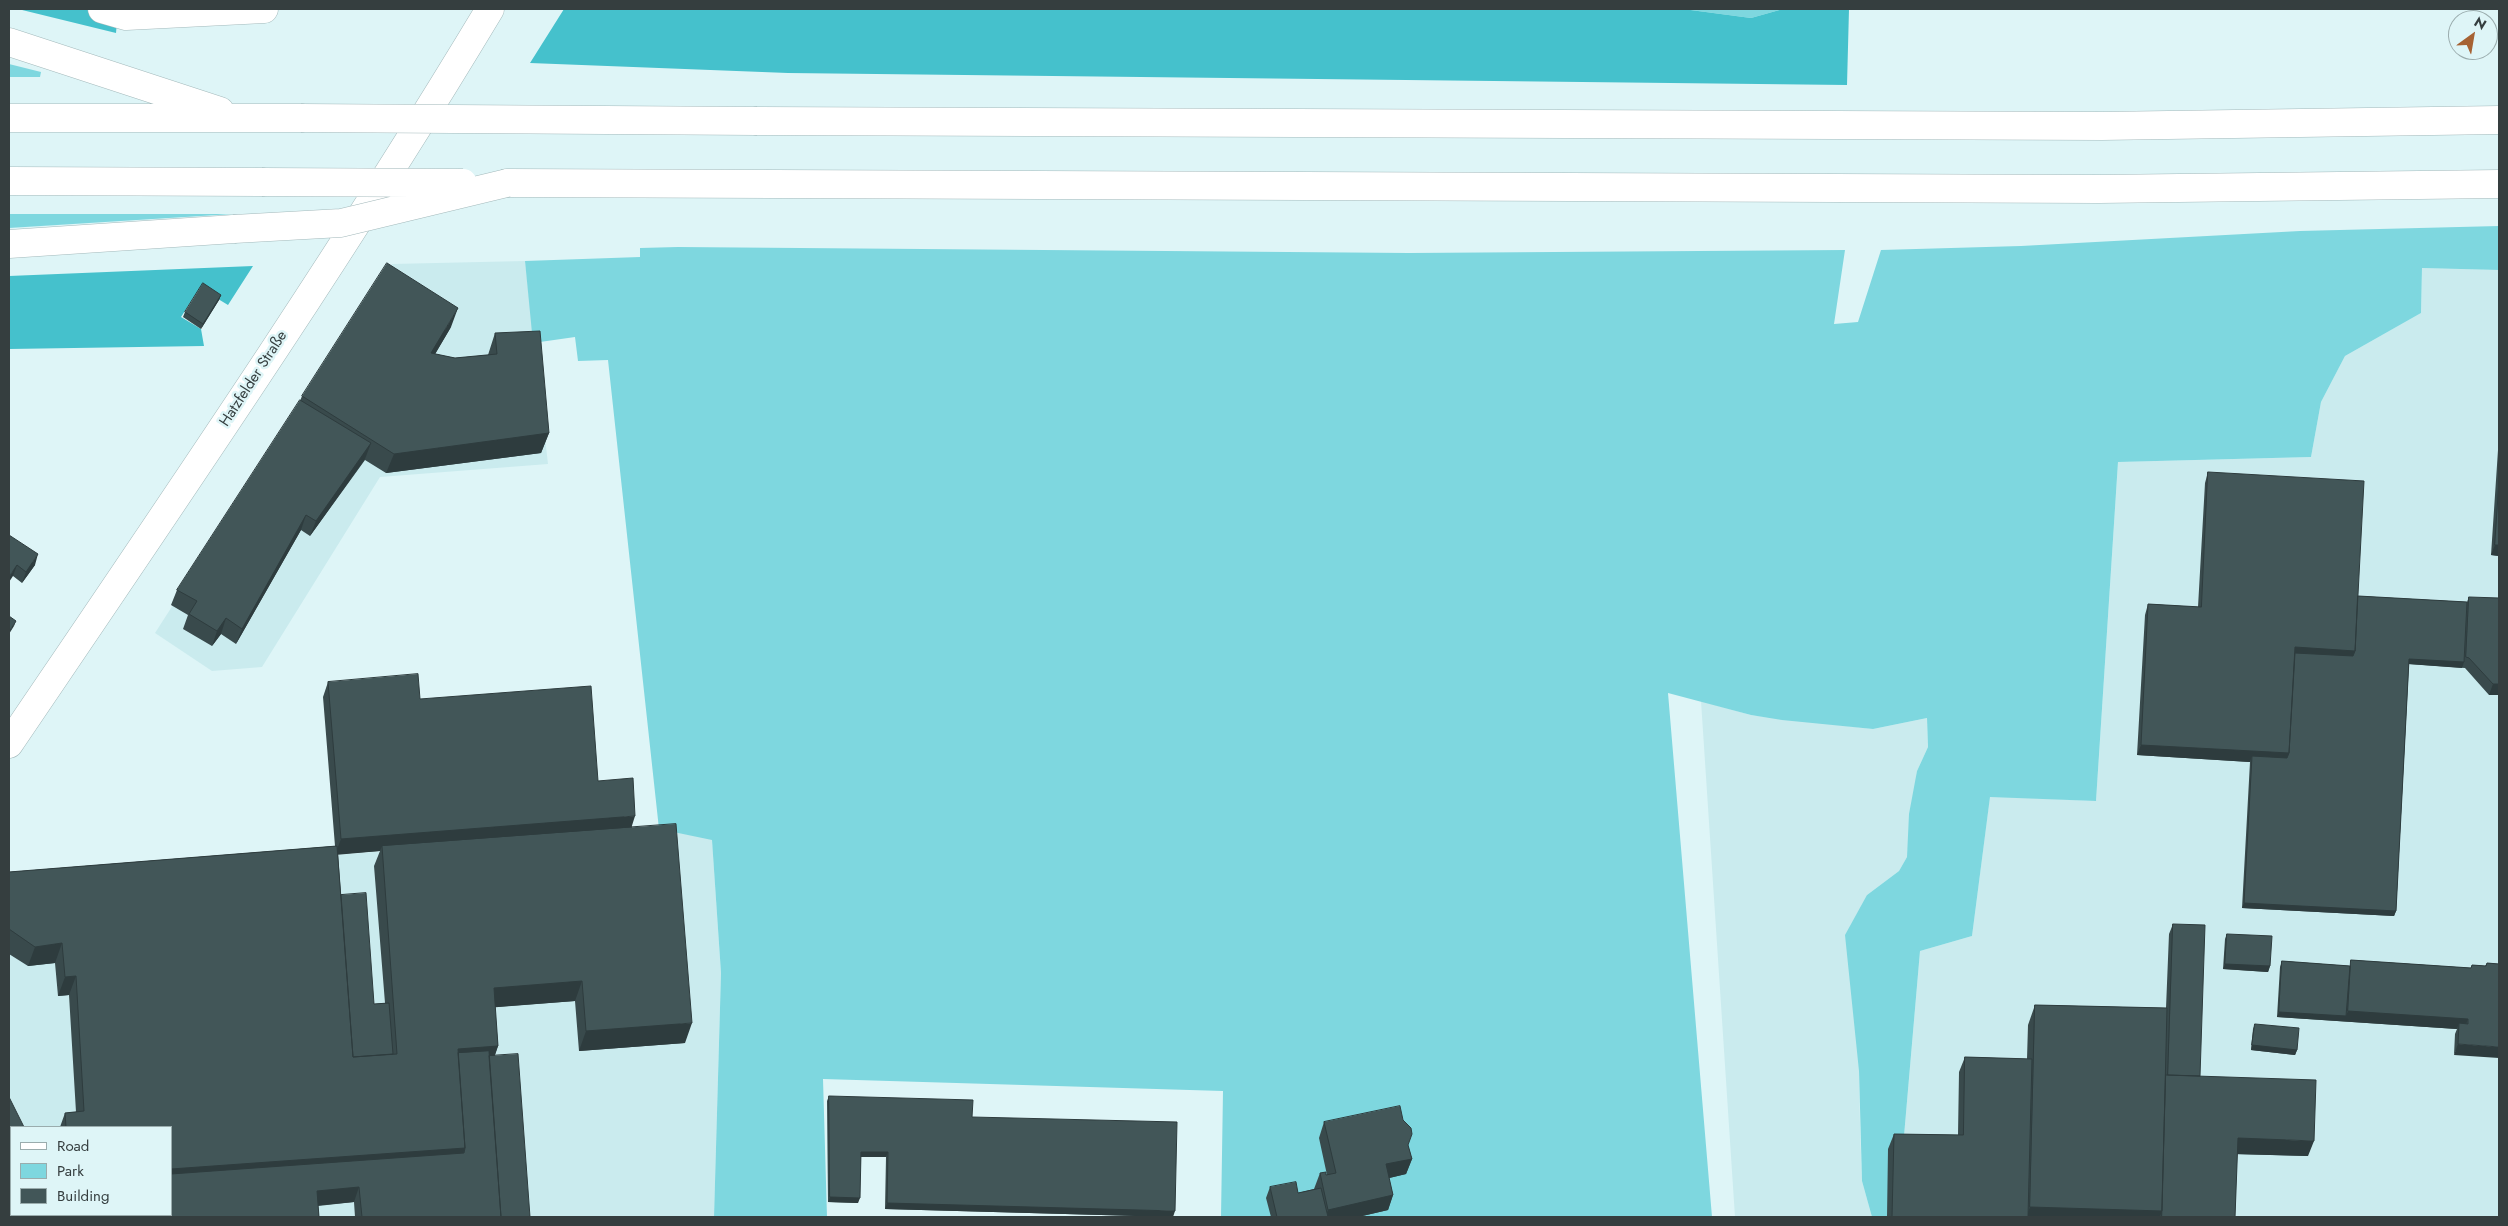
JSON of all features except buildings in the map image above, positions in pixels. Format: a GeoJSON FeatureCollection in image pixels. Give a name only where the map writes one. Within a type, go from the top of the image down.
{"type":"FeatureCollection","features":[{"type":"Feature","properties":{"kind":"main road"},"geometry":{"type":"LineString","coordinates":[[102,9],[126,16],[264,9]]}},
{"type":"Feature","properties":{"kind":"main road","name":"Hatzfelder Straße"},"geometry":{"type":"LineString","coordinates":[[9,744],[240,401],[398,157],[490,9]]}},
{"type":"Feature","properties":{"kind":"main road"},"geometry":{"type":"LineString","coordinates":[[9,42],[242,118]]}},
{"type":"Feature","properties":{"kind":"main road"},"geometry":{"type":"LineString","coordinates":[[9,118],[2082,126],[2499,120]]}},
{"type":"Feature","properties":{"kind":"main road"},"geometry":{"type":"LineString","coordinates":[[9,181],[2300,188],[2499,184]]}},
{"type":"Feature","properties":{"kind":"main road"},"geometry":{"type":"LineString","coordinates":[[9,244],[341,223],[507,183]]}},
{"type":"Feature","properties":{"kind":"shaded area"},"geometry":{"type":"Polygon","coordinates":[[[18,9],[118,9],[116,33],[18,9]]]}},
{"type":"Feature","properties":{"kind":"shaded area"},"geometry":{"type":"Polygon","coordinates":[[[564,9],[1683,9],[1751,18],[1783,9],[1849,9],[1847,85],[788,73],[530,63],[564,9]]]}},
{"type":"Feature","properties":{"kind":"shaded area"},"geometry":{"type":"Polygon","coordinates":[[[525,261],[548,464],[380,477],[262,667],[212,671],[155,633],[392,264],[525,261]]]}},
{"type":"Feature","properties":{"kind":"shaded area"},"geometry":{"type":"Polygon","coordinates":[[[253,266],[228,305],[200,288],[181,317],[201,329],[204,346],[9,349],[9,276],[253,266]]]}},
{"type":"Feature","properties":{"kind":"shaded area"},"geometry":{"type":"Polygon","coordinates":[[[2422,268],[2499,270],[2499,1217],[1897,1217],[1920,951],[1972,936],[1990,796],[2096,801],[2118,462],[2311,457],[2321,402],[2345,356],[2421,313],[2422,268]]]}},
{"type":"Feature","properties":{"kind":"shaded area"},"geometry":{"type":"Polygon","coordinates":[[[1701,701],[1751,715],[1873,729],[1927,718],[1928,747],[1917,771],[1907,857],[1899,871],[1867,895],[1859,1071],[1862,1181],[1872,1217],[1735,1217],[1701,701]]]}},
{"type":"Feature","properties":{"kind":"shaded area"},"geometry":{"type":"Polygon","coordinates":[[[659,829],[712,839],[721,973],[714,1217],[9,1217],[9,890],[335,855],[659,829]]]}},
{"type":"Feature","properties":{"kind":"green space"},"geometry":{"type":"Polygon","coordinates":[[[1683,9],[1783,9],[1751,18],[1683,9]]]}},
{"type":"Feature","properties":{"kind":"green space"},"geometry":{"type":"Polygon","coordinates":[[[9,64],[41,72],[40,77],[9,77],[9,64]]]}},
{"type":"Feature","properties":{"kind":"green space"},"geometry":{"type":"Polygon","coordinates":[[[9,214],[233,214],[9,228],[9,214]]]}},
{"type":"Feature","properties":{"kind":"green space"},"geometry":{"type":"Polygon","coordinates":[[[2499,226],[2499,270],[2422,268],[2421,313],[2345,356],[2321,402],[2311,457],[2118,462],[2096,801],[1990,797],[1972,936],[1920,951],[1897,1217],[1872,1217],[1862,1181],[1859,1071],[1845,935],[1867,895],[1899,871],[1907,857],[1909,814],[1917,771],[1928,747],[1927,718],[1873,729],[1751,715],[1668,693],[1712,1217],[1221,1217],[1223,1091],[823,1079],[827,1217],[714,1217],[721,973],[712,840],[659,829],[608,360],[578,361],[575,337],[533,343],[525,261],[640,257],[640,248],[678,247],[1409,253],[1845,250],[1834,324],[1858,322],[1881,250],[2021,246],[2300,231],[2499,226]]]}}]}
